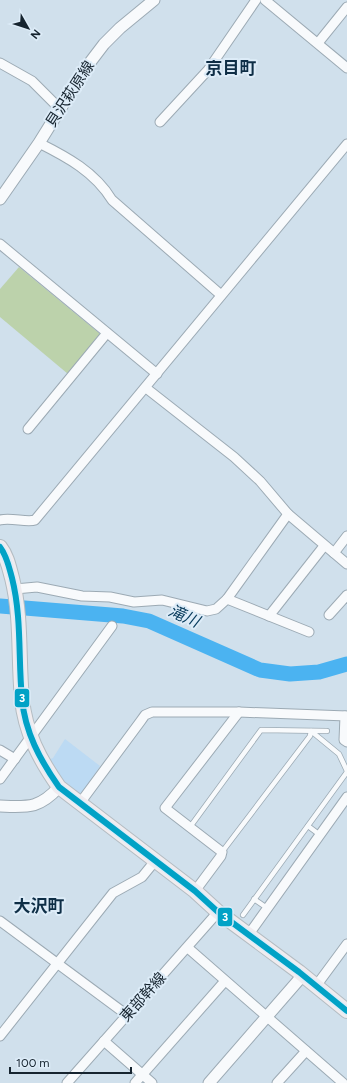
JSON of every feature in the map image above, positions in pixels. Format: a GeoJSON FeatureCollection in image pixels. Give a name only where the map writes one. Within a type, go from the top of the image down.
{"type":"FeatureCollection","features":[{"type":"Feature","properties":{"kind":"main road"},"geometry":{"type":"LineString","coordinates":[[0,547],[8,563],[15,592],[19,621],[22,700],[30,738],[47,770],[59,787],[195,891],[218,912],[303,975],[347,1011]]}},
{"type":"Feature","properties":{"kind":"street","name":"貝沢萩原線"},"geometry":{"type":"LineString","coordinates":[[0,199],[39,143],[85,69],[104,44],[120,28],[154,0]]}},
{"type":"Feature","properties":{"kind":"street"},"geometry":{"type":"LineString","coordinates":[[160,122],[208,70],[256,0]]}},
{"type":"Feature","properties":{"kind":"street"},"geometry":{"type":"LineString","coordinates":[[265,0],[347,68]]}},
{"type":"Feature","properties":{"kind":"street"},"geometry":{"type":"LineString","coordinates":[[318,43],[347,7]]}},
{"type":"Feature","properties":{"kind":"street"},"geometry":{"type":"LineString","coordinates":[[0,63],[32,81],[60,109]]}},
{"type":"Feature","properties":{"kind":"street"},"geometry":{"type":"LineString","coordinates":[[39,143],[63,155],[96,179],[112,200],[221,295]]}},
{"type":"Feature","properties":{"kind":"street"},"geometry":{"type":"LineString","coordinates":[[0,520],[12,518],[31,521],[35,520],[347,144]]}},
{"type":"Feature","properties":{"kind":"street"},"geometry":{"type":"LineString","coordinates":[[0,244],[157,374]]}},
{"type":"Feature","properties":{"kind":"street"},"geometry":{"type":"LineString","coordinates":[[28,429],[107,333]]}},
{"type":"Feature","properties":{"kind":"street"},"geometry":{"type":"LineString","coordinates":[[146,388],[234,457],[260,481],[288,514],[347,564]]}},
{"type":"Feature","properties":{"kind":"street"},"geometry":{"type":"LineString","coordinates":[[15,592],[37,586],[82,596],[110,597],[134,602],[162,600],[207,611],[216,609],[227,599],[288,514]]}},
{"type":"Feature","properties":{"kind":"street"},"geometry":{"type":"LineString","coordinates":[[334,553],[347,536]]}},
{"type":"Feature","properties":{"kind":"street"},"geometry":{"type":"LineString","coordinates":[[269,616],[324,546]]}},
{"type":"Feature","properties":{"kind":"street"},"geometry":{"type":"LineString","coordinates":[[329,615],[347,595]]}},
{"type":"Feature","properties":{"kind":"street"},"geometry":{"type":"LineString","coordinates":[[227,599],[310,632]]}},
{"type":"Feature","properties":{"kind":"street"},"geometry":{"type":"LineString","coordinates":[[0,779],[112,626]]}},
{"type":"Feature","properties":{"kind":"street"},"geometry":{"type":"LineString","coordinates":[[80,803],[145,715],[152,712],[239,712],[346,716],[344,740],[347,742]]}},
{"type":"Feature","properties":{"kind":"street"},"geometry":{"type":"LineString","coordinates":[[195,891],[221,856],[222,852],[165,808],[239,712]]}},
{"type":"Feature","properties":{"kind":"street"},"geometry":{"type":"LineString","coordinates":[[0,750],[15,759]]}},
{"type":"Feature","properties":{"kind":"street"},"geometry":{"type":"LineString","coordinates":[[0,806],[32,807],[45,800],[59,787]]}},
{"type":"Feature","properties":{"kind":"street"},"geometry":{"type":"LineString","coordinates":[[249,934],[347,797]]}},
{"type":"Feature","properties":{"kind":"street"},"geometry":{"type":"LineString","coordinates":[[0,1036],[113,893],[142,877],[155,861]]}},
{"type":"Feature","properties":{"kind":"street","name":"東部幹線"},"geometry":{"type":"LineString","coordinates":[[67,1083],[188,948],[218,912]]}},
{"type":"Feature","properties":{"kind":"street"},"geometry":{"type":"LineString","coordinates":[[0,921],[127,1015]]}},
{"type":"Feature","properties":{"kind":"street"},"geometry":{"type":"LineString","coordinates":[[316,986],[347,944]]}},
{"type":"Feature","properties":{"kind":"street"},"geometry":{"type":"LineString","coordinates":[[188,948],[306,1051],[345,1082]]}},
{"type":"Feature","properties":{"kind":"street"},"geometry":{"type":"LineString","coordinates":[[209,1083],[303,975]]}},
{"type":"Feature","properties":{"kind":"street"},"geometry":{"type":"LineString","coordinates":[[135,1083],[225,981]]}},
{"type":"Feature","properties":{"kind":"street"},"geometry":{"type":"LineString","coordinates":[[104,1041],[152,1083]]}},
{"type":"Feature","properties":{"kind":"street"},"geometry":{"type":"LineString","coordinates":[[277,1083],[306,1051]]}},
{"type":"Feature","properties":{"kind":"lane"},"geometry":{"type":"LineString","coordinates":[[190,828],[261,730],[327,732]]}},
{"type":"Feature","properties":{"kind":"lane"},"geometry":{"type":"LineString","coordinates":[[243,914],[347,771],[339,754],[311,731]]}},
{"type":"Feature","properties":{"kind":"lane"},"geometry":{"type":"LineString","coordinates":[[222,852],[310,736],[311,731]]}},
{"type":"Feature","properties":{"kind":"lane"},"geometry":{"type":"LineString","coordinates":[[308,826],[320,834]]}},
{"type":"Feature","properties":{"kind":"lane"},"geometry":{"type":"LineString","coordinates":[[254,899],[267,908]]}},
{"type":"Feature","properties":{"kind":"shaded area"},"geometry":{"type":"Polygon","coordinates":[[[65,739],[100,766],[82,793],[77,795],[65,784],[48,760],[53,758],[65,739]]]}},
{"type":"Feature","properties":{"kind":"green space"},"geometry":{"type":"Polygon","coordinates":[[[19,267],[100,335],[68,374],[0,317],[0,289],[19,267]]]}},
{"type":"Feature","properties":{"kind":"waterway","name":"滝川"},"geometry":{"type":"LineString","coordinates":[[0,606],[123,616],[149,621],[260,670],[290,674],[319,672],[347,664]]}},
{"type":"Feature","properties":{"kind":"transit line","name":"3"},"geometry":{"type":"LineString","coordinates":[[0,547],[8,562],[15,593],[19,623],[22,699],[26,723],[34,745],[59,787],[195,891],[218,912],[299,972],[347,1011]]}},
{"type":"Feature","properties":{"kind":"district","name":"京目町"},"geometry":{"type":"Point","coordinates":[231,68]}},
{"type":"Feature","properties":{"kind":"district","name":"大沢町"},"geometry":{"type":"Point","coordinates":[39,906]}}]}
